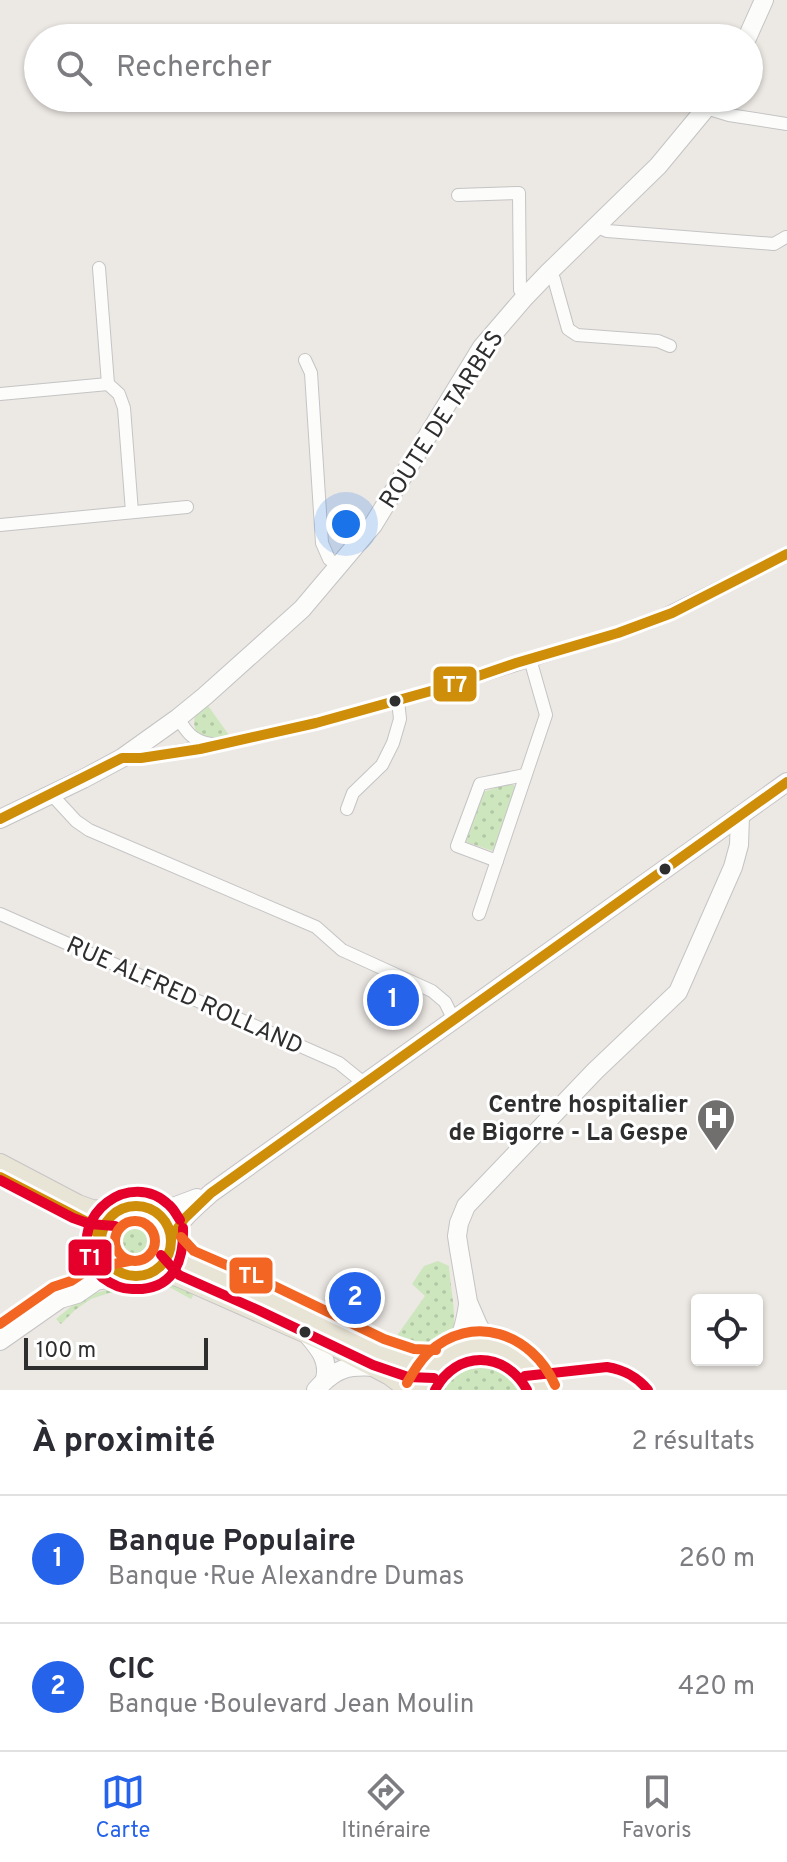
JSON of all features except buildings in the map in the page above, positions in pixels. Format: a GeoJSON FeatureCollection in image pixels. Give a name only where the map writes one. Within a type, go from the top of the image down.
{"type":"FeatureCollection","features":[{"type":"Feature","properties":{"kind":"main road"},"geometry":{"type":"LineString","coordinates":[[0,1164],[78,1205],[116,1212]]}},
{"type":"Feature","properties":{"kind":"main road"},"geometry":{"type":"LineString","coordinates":[[0,1177],[87,1222],[101,1242],[108,1263],[116,1270],[131,1275],[147,1274],[157,1269],[163,1263],[171,1242]]}},
{"type":"Feature","properties":{"kind":"main road"},"geometry":{"type":"LineString","coordinates":[[101,1242],[103,1228],[116,1212],[126,1207],[148,1208],[165,1221],[171,1242],[186,1263],[379,1352],[411,1363],[442,1359],[469,1346],[490,1346],[508,1352],[524,1362],[542,1390]]}},
{"type":"Feature","properties":{"kind":"main road"},"geometry":{"type":"LineString","coordinates":[[157,1269],[305,1332],[376,1367],[410,1390]]}},
{"type":"Feature","properties":{"kind":"main road"},"geometry":{"type":"LineString","coordinates":[[419,1390],[426,1375],[442,1359]]}},
{"type":"Feature","properties":{"kind":"street"},"geometry":{"type":"LineString","coordinates":[[753,24],[764,0]]}},
{"type":"Feature","properties":{"kind":"street","name":"ROUTE DE TARBES"},"geometry":{"type":"LineString","coordinates":[[0,819],[122,758],[205,696],[302,609],[373,525],[482,347],[548,273],[658,166],[702,112]]}},
{"type":"Feature","properties":{"kind":"street"},"geometry":{"type":"LineString","coordinates":[[724,112],[787,124]]}},
{"type":"Feature","properties":{"kind":"street"},"geometry":{"type":"LineString","coordinates":[[458,195],[519,193],[520,290],[525,297]]}},
{"type":"Feature","properties":{"kind":"street"},"geometry":{"type":"LineString","coordinates":[[595,226],[607,231],[774,244],[786,237]]}},
{"type":"Feature","properties":{"kind":"street"},"geometry":{"type":"LineString","coordinates":[[99,268],[108,384],[119,394],[124,408],[132,512]]}},
{"type":"Feature","properties":{"kind":"street"},"geometry":{"type":"LineString","coordinates":[[548,273],[554,279],[568,329],[577,335],[658,341],[670,346]]}},
{"type":"Feature","properties":{"kind":"street"},"geometry":{"type":"LineString","coordinates":[[305,360],[311,373],[322,543],[329,559],[338,566]]}},
{"type":"Feature","properties":{"kind":"street"},"geometry":{"type":"LineString","coordinates":[[0,394],[108,384]]}},
{"type":"Feature","properties":{"kind":"street"},"geometry":{"type":"LineString","coordinates":[[0,525],[187,507]]}},
{"type":"Feature","properties":{"kind":"street"},"geometry":{"type":"LineString","coordinates":[[122,758],[141,758],[218,745],[398,701],[648,623],[787,554]]}},
{"type":"Feature","properties":{"kind":"street"},"geometry":{"type":"LineString","coordinates":[[479,914],[546,715],[530,659]]}},
{"type":"Feature","properties":{"kind":"street"},"geometry":{"type":"LineString","coordinates":[[347,809],[353,793],[382,765],[393,743],[400,719],[398,701]]}},
{"type":"Feature","properties":{"kind":"street"},"geometry":{"type":"LineString","coordinates":[[178,752],[169,746],[164,736],[171,723],[200,742],[218,745]]}},
{"type":"Feature","properties":{"kind":"street"},"geometry":{"type":"LineString","coordinates":[[497,861],[457,846],[480,784],[525,775]]}},
{"type":"Feature","properties":{"kind":"street"},"geometry":{"type":"LineString","coordinates":[[171,1242],[177,1225],[211,1193],[787,782]]}},
{"type":"Feature","properties":{"kind":"street"},"geometry":{"type":"LineString","coordinates":[[52,795],[89,830],[316,927],[342,950],[432,991],[445,1002],[454,1020]]}},
{"type":"Feature","properties":{"kind":"street"},"geometry":{"type":"LineString","coordinates":[[490,1346],[468,1302],[457,1236],[466,1206],[595,1071],[678,992],[733,867],[739,845],[740,816]]}},
{"type":"Feature","properties":{"kind":"street","name":"RUE ALFRED ROLLAND"},"geometry":{"type":"LineString","coordinates":[[0,914],[339,1063],[365,1084]]}},
{"type":"Feature","properties":{"kind":"street"},"geometry":{"type":"LineString","coordinates":[[148,1208],[174,1208],[211,1193]]}},
{"type":"Feature","properties":{"kind":"street"},"geometry":{"type":"LineString","coordinates":[[60,1299],[67,1287],[96,1262],[101,1242]]}},
{"type":"Feature","properties":{"kind":"street"},"geometry":{"type":"LineString","coordinates":[[0,1341],[60,1299],[77,1294],[96,1281],[131,1275]]}},
{"type":"Feature","properties":{"kind":"street"},"geometry":{"type":"LineString","coordinates":[[442,1359],[459,1341],[465,1326],[468,1302]]}},
{"type":"Feature","properties":{"kind":"street"},"geometry":{"type":"LineString","coordinates":[[305,1332],[325,1360],[327,1372],[321,1385]]}},
{"type":"Feature","properties":{"kind":"street"},"geometry":{"type":"LineString","coordinates":[[321,1385],[343,1368],[376,1367]]}},
{"type":"Feature","properties":{"kind":"green space"},"geometry":{"type":"Polygon","coordinates":[[[206,703],[229,735],[208,739],[196,732],[195,716],[206,703]]]}},
{"type":"Feature","properties":{"kind":"green space"},"geometry":{"type":"Polygon","coordinates":[[[514,785],[515,788],[493,851],[466,842],[483,792],[514,785]]]}},
{"type":"Feature","properties":{"kind":"green space"},"geometry":{"type":"Polygon","coordinates":[[[137,1218],[152,1225],[159,1240],[152,1255],[137,1262],[122,1255],[115,1240],[122,1225],[137,1218]]]}},
{"type":"Feature","properties":{"kind":"green space"},"geometry":{"type":"Polygon","coordinates":[[[438,1261],[449,1266],[454,1324],[446,1341],[438,1348],[403,1348],[356,1331],[360,1321],[396,1337],[425,1296],[412,1284],[424,1266],[438,1261]]]}},
{"type":"Feature","properties":{"kind":"green space"},"geometry":{"type":"Polygon","coordinates":[[[155,1282],[179,1287],[193,1296],[191,1299],[171,1288],[158,1287],[133,1293],[109,1293],[91,1299],[61,1324],[56,1319],[92,1294],[117,1287],[138,1288],[155,1282]]]}},
{"type":"Feature","properties":{"kind":"green space"},"geometry":{"type":"Polygon","coordinates":[[[484,1353],[512,1366],[523,1376],[531,1390],[429,1390],[435,1377],[463,1355],[484,1353]]]}},
{"type":"Feature","properties":{"kind":"transit line","name":"T7"},"geometry":{"type":"LineString","coordinates":[[0,819],[122,758],[200,749],[316,723],[449,686],[618,633],[672,613],[787,554]]}},
{"type":"Feature","properties":{"kind":"transit line","name":"T7"},"geometry":{"type":"LineString","coordinates":[[171,1238],[184,1219],[211,1193],[787,782]]}},
{"type":"Feature","properties":{"kind":"transit line","name":"T7"},"geometry":{"type":"LineString","coordinates":[[0,1177],[87,1222],[101,1238]]}},
{"type":"Feature","properties":{"kind":"transit line","name":"T1"},"geometry":{"type":"LineString","coordinates":[[0,1180],[73,1218],[90,1224],[115,1226]]}},
{"type":"Feature","properties":{"kind":"transit line","name":"T1"},"geometry":{"type":"LineString","coordinates":[[180,1220],[171,1207],[154,1195],[138,1192],[122,1194],[107,1202],[89,1228],[87,1245],[92,1263],[103,1278],[120,1287],[132,1289],[157,1285],[166,1280],[178,1264],[183,1228]]}},
{"type":"Feature","properties":{"kind":"transit line","name":"T7"},"geometry":{"type":"LineString","coordinates":[[136,1206],[161,1216],[171,1241],[161,1266],[136,1276],[111,1266],[101,1241],[111,1216],[136,1206]]}},
{"type":"Feature","properties":{"kind":"transit line","name":"TL"},"geometry":{"type":"LineString","coordinates":[[135,1221],[149,1227],[155,1241],[149,1255],[135,1261],[121,1255],[115,1241],[121,1227],[135,1221]]}},
{"type":"Feature","properties":{"kind":"transit line","name":"TL"},"geometry":{"type":"LineString","coordinates":[[181,1237],[194,1251],[384,1339],[414,1349],[436,1350]]}},
{"type":"Feature","properties":{"kind":"transit line","name":"T1"},"geometry":{"type":"LineString","coordinates":[[161,1255],[179,1275],[373,1365],[408,1377],[434,1378]]}},
{"type":"Feature","properties":{"kind":"transit line","name":"TL"},"geometry":{"type":"LineString","coordinates":[[0,1324],[53,1287],[71,1281],[89,1269],[129,1261]]}},
{"type":"Feature","properties":{"kind":"transit line","name":"TL"},"geometry":{"type":"LineString","coordinates":[[407,1383],[425,1356],[445,1340],[463,1333],[481,1331],[499,1334],[532,1352],[555,1385]]}},
{"type":"Feature","properties":{"kind":"transit line","name":"T1"},"geometry":{"type":"LineString","coordinates":[[435,1390],[455,1368],[481,1360],[506,1368],[518,1377],[527,1390]]}},
{"type":"Feature","properties":{"kind":"transit line","name":"T1"},"geometry":{"type":"LineString","coordinates":[[525,1376],[607,1367],[630,1375],[648,1390]]}},
{"type":"Feature","properties":{"kind":"place","name":"Banque Populaire"},"geometry":{"type":"Point","coordinates":[393,1000]}},
{"type":"Feature","properties":{"kind":"place","name":"Centre hospitalier de Bigorre - La Gespe"},"geometry":{"type":"Point","coordinates":[716,1152]}},
{"type":"Feature","properties":{"kind":"place","name":"CIC"},"geometry":{"type":"Point","coordinates":[355,1298]}}]}
